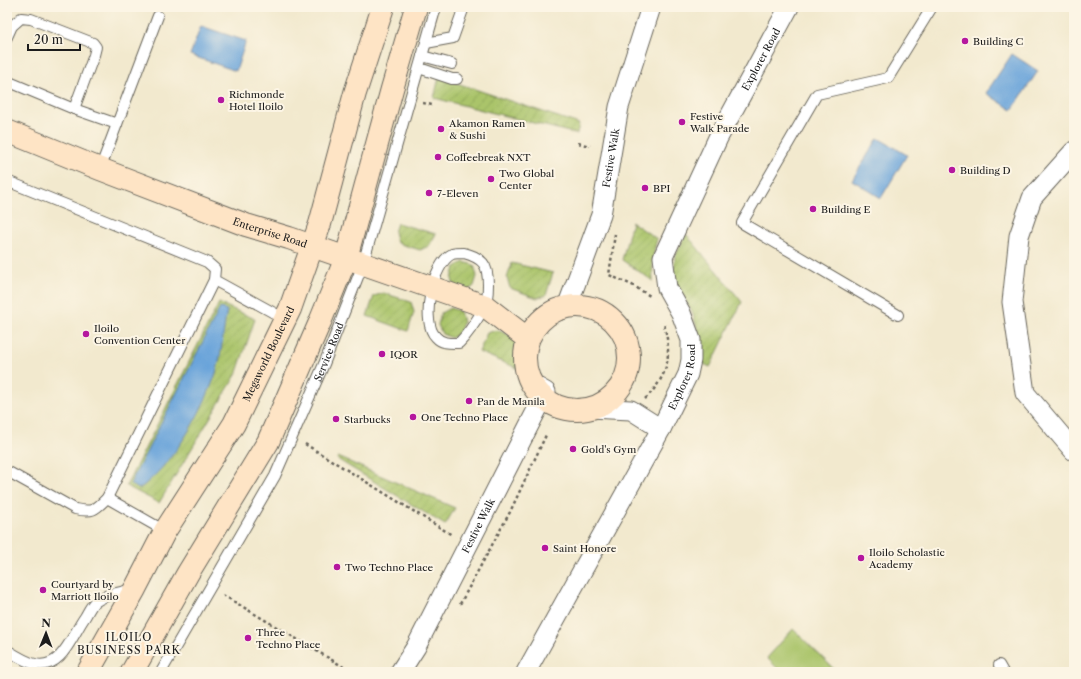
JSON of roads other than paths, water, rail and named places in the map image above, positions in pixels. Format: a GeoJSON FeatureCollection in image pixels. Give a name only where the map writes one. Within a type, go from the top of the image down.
{"type":"FeatureCollection","features":[{"type":"Feature","properties":{"kind":"main road","name":"Megaworld Boulevard"},"geometry":{"type":"LineString","coordinates":[[88,672],[166,531],[234,424],[287,314],[313,247],[355,93],[383,7]]}},
{"type":"Feature","properties":{"kind":"main road"},"geometry":{"type":"LineString","coordinates":[[132,672],[188,573],[268,442],[320,322],[354,261],[369,170],[416,7]]}},
{"type":"Feature","properties":{"kind":"main road","name":"Enterprise Road"},"geometry":{"type":"LineString","coordinates":[[7,131],[100,169],[246,225],[485,306],[528,339]]}},
{"type":"Feature","properties":{"kind":"main road"},"geometry":{"type":"LineString","coordinates":[[336,162],[338,176],[342,182],[348,186],[355,186],[369,170]]}},
{"type":"Feature","properties":{"kind":"main road"},"geometry":{"type":"LineString","coordinates":[[287,314],[296,303],[303,301],[312,302],[318,308],[320,313],[320,322]]}},
{"type":"Feature","properties":{"kind":"main road"},"geometry":{"type":"LineString","coordinates":[[581,306],[596,310],[610,318],[621,330],[627,344],[629,360],[626,376],[618,390],[605,401],[581,409],[557,406],[543,397],[532,384],[526,369],[525,353],[528,339],[538,324],[551,311],[567,307],[581,306]]}},
{"type":"Feature","properties":{"kind":"street","name":"Festive Walk"},"geometry":{"type":"LineString","coordinates":[[567,307],[601,215],[619,106],[651,7]]}},
{"type":"Feature","properties":{"kind":"street","name":"Explorer Road"},"geometry":{"type":"LineString","coordinates":[[526,672],[661,429],[688,374],[691,360],[691,340],[681,313],[666,288],[663,257],[718,138],[789,7]]}},
{"type":"Feature","properties":{"kind":"street"},"geometry":{"type":"LineString","coordinates":[[1074,151],[1032,198],[1019,236],[1012,302],[1025,393],[1074,451]]}},
{"type":"Feature","properties":{"kind":"street","name":"Festive Walk"},"geometry":{"type":"LineString","coordinates":[[400,672],[416,647],[546,392],[532,384]]}},
{"type":"Feature","properties":{"kind":"street"},"geometry":{"type":"LineString","coordinates":[[581,409],[632,410],[661,429]]}},
{"type":"Feature","properties":{"kind":"lane","name":"Service Road"},"geometry":{"type":"LineString","coordinates":[[161,672],[275,476],[324,364],[354,261],[422,56],[436,7]]}},
{"type":"Feature","properties":{"kind":"lane"},"geometry":{"type":"LineString","coordinates":[[426,43],[453,38],[464,7]]}},
{"type":"Feature","properties":{"kind":"lane"},"geometry":{"type":"LineString","coordinates":[[898,315],[742,223],[818,94],[888,78],[932,7]]}},
{"type":"Feature","properties":{"kind":"lane"},"geometry":{"type":"LineString","coordinates":[[100,169],[158,16]]}},
{"type":"Feature","properties":{"kind":"lane"},"geometry":{"type":"LineString","coordinates":[[7,37],[12,26],[21,18],[31,19],[94,43],[96,47],[94,55],[74,109]]}},
{"type":"Feature","properties":{"kind":"lane"},"geometry":{"type":"LineString","coordinates":[[422,56],[452,64]]}},
{"type":"Feature","properties":{"kind":"lane"},"geometry":{"type":"LineString","coordinates":[[418,68],[452,79],[457,79]]}},
{"type":"Feature","properties":{"kind":"lane"},"geometry":{"type":"LineString","coordinates":[[7,81],[74,109],[117,124]]}},
{"type":"Feature","properties":{"kind":"lane"},"geometry":{"type":"LineString","coordinates":[[7,181],[207,262],[215,269],[214,280],[107,498],[95,510],[86,512],[75,509],[7,471]]}},
{"type":"Feature","properties":{"kind":"lane"},"geometry":{"type":"LineString","coordinates":[[464,253],[476,257],[483,263],[487,271],[488,281],[485,306],[469,333],[459,343],[446,343],[435,337],[430,327],[429,312],[431,288],[442,263],[452,254],[464,253]]}},
{"type":"Feature","properties":{"kind":"lane"},"geometry":{"type":"LineString","coordinates":[[214,280],[287,314]]}},
{"type":"Feature","properties":{"kind":"lane"},"geometry":{"type":"LineString","coordinates":[[107,498],[166,531]]}},
{"type":"Feature","properties":{"kind":"lane"},"geometry":{"type":"LineString","coordinates":[[7,650],[34,664],[46,664],[58,658],[64,651],[77,628],[95,602],[106,597],[135,589]]}},
{"type":"Feature","properties":{"kind":"water"},"geometry":{"type":"Polygon","coordinates":[[[201,26],[246,41],[236,71],[190,55],[201,26]]]}},
{"type":"Feature","properties":{"kind":"water"},"geometry":{"type":"Polygon","coordinates":[[[1012,54],[1038,71],[1012,110],[986,93],[1012,54]]]}},
{"type":"Feature","properties":{"kind":"water"},"geometry":{"type":"Polygon","coordinates":[[[878,138],[907,155],[881,198],[852,180],[878,138]]]}},
{"type":"Feature","properties":{"kind":"water"},"geometry":{"type":"Polygon","coordinates":[[[220,308],[227,310],[219,360],[215,376],[202,407],[174,453],[151,479],[139,489],[130,484],[220,308]]]}},
{"type":"Feature","properties":{"kind":"place","name":"Building C"},"geometry":{"type":"Point","coordinates":[965,41]}},
{"type":"Feature","properties":{"kind":"place","name":"Richmonde Hotel Iloilo"},"geometry":{"type":"Point","coordinates":[221,100]}},
{"type":"Feature","properties":{"kind":"place","name":"Festive Walk Parade"},"geometry":{"type":"Point","coordinates":[682,122]}},
{"type":"Feature","properties":{"kind":"place","name":"Akamon Ramen & Sushi"},"geometry":{"type":"Point","coordinates":[441,129]}},
{"type":"Feature","properties":{"kind":"place","name":"Coffeebreak NXT"},"geometry":{"type":"Point","coordinates":[438,157]}},
{"type":"Feature","properties":{"kind":"place","name":"Building D"},"geometry":{"type":"Point","coordinates":[952,170]}},
{"type":"Feature","properties":{"kind":"place","name":"Two Global Center"},"geometry":{"type":"Point","coordinates":[491,179]}},
{"type":"Feature","properties":{"kind":"place","name":"BPI"},"geometry":{"type":"Point","coordinates":[645,188]}},
{"type":"Feature","properties":{"kind":"place","name":"7-Eleven"},"geometry":{"type":"Point","coordinates":[429,193]}},
{"type":"Feature","properties":{"kind":"place","name":"Building E"},"geometry":{"type":"Point","coordinates":[813,209]}},
{"type":"Feature","properties":{"kind":"place","name":"Iloilo Convention Center"},"geometry":{"type":"Point","coordinates":[86,334]}},
{"type":"Feature","properties":{"kind":"place","name":"IQOR"},"geometry":{"type":"Point","coordinates":[382,354]}},
{"type":"Feature","properties":{"kind":"place","name":"Pan de Manila"},"geometry":{"type":"Point","coordinates":[469,401]}},
{"type":"Feature","properties":{"kind":"place","name":"One Techno Place"},"geometry":{"type":"Point","coordinates":[413,417]}},
{"type":"Feature","properties":{"kind":"place","name":"Starbucks"},"geometry":{"type":"Point","coordinates":[336,419]}},
{"type":"Feature","properties":{"kind":"place","name":"Gold's Gym"},"geometry":{"type":"Point","coordinates":[573,449]}},
{"type":"Feature","properties":{"kind":"place","name":"Saint Honore"},"geometry":{"type":"Point","coordinates":[545,548]}},
{"type":"Feature","properties":{"kind":"place","name":"Iloilo Scholastic Academy"},"geometry":{"type":"Point","coordinates":[861,558]}},
{"type":"Feature","properties":{"kind":"place","name":"Two Techno Place"},"geometry":{"type":"Point","coordinates":[337,567]}},
{"type":"Feature","properties":{"kind":"place","name":"Courtyard by Marriott Iloilo"},"geometry":{"type":"Point","coordinates":[43,590]}},
{"type":"Feature","properties":{"kind":"place","name":"Three Techno Place"},"geometry":{"type":"Point","coordinates":[248,638]}},
{"type":"Feature","properties":{"kind":"district","name":"ILOILO BUSINESS PARK"},"geometry":{"type":"Point","coordinates":[129,643]}}]}
